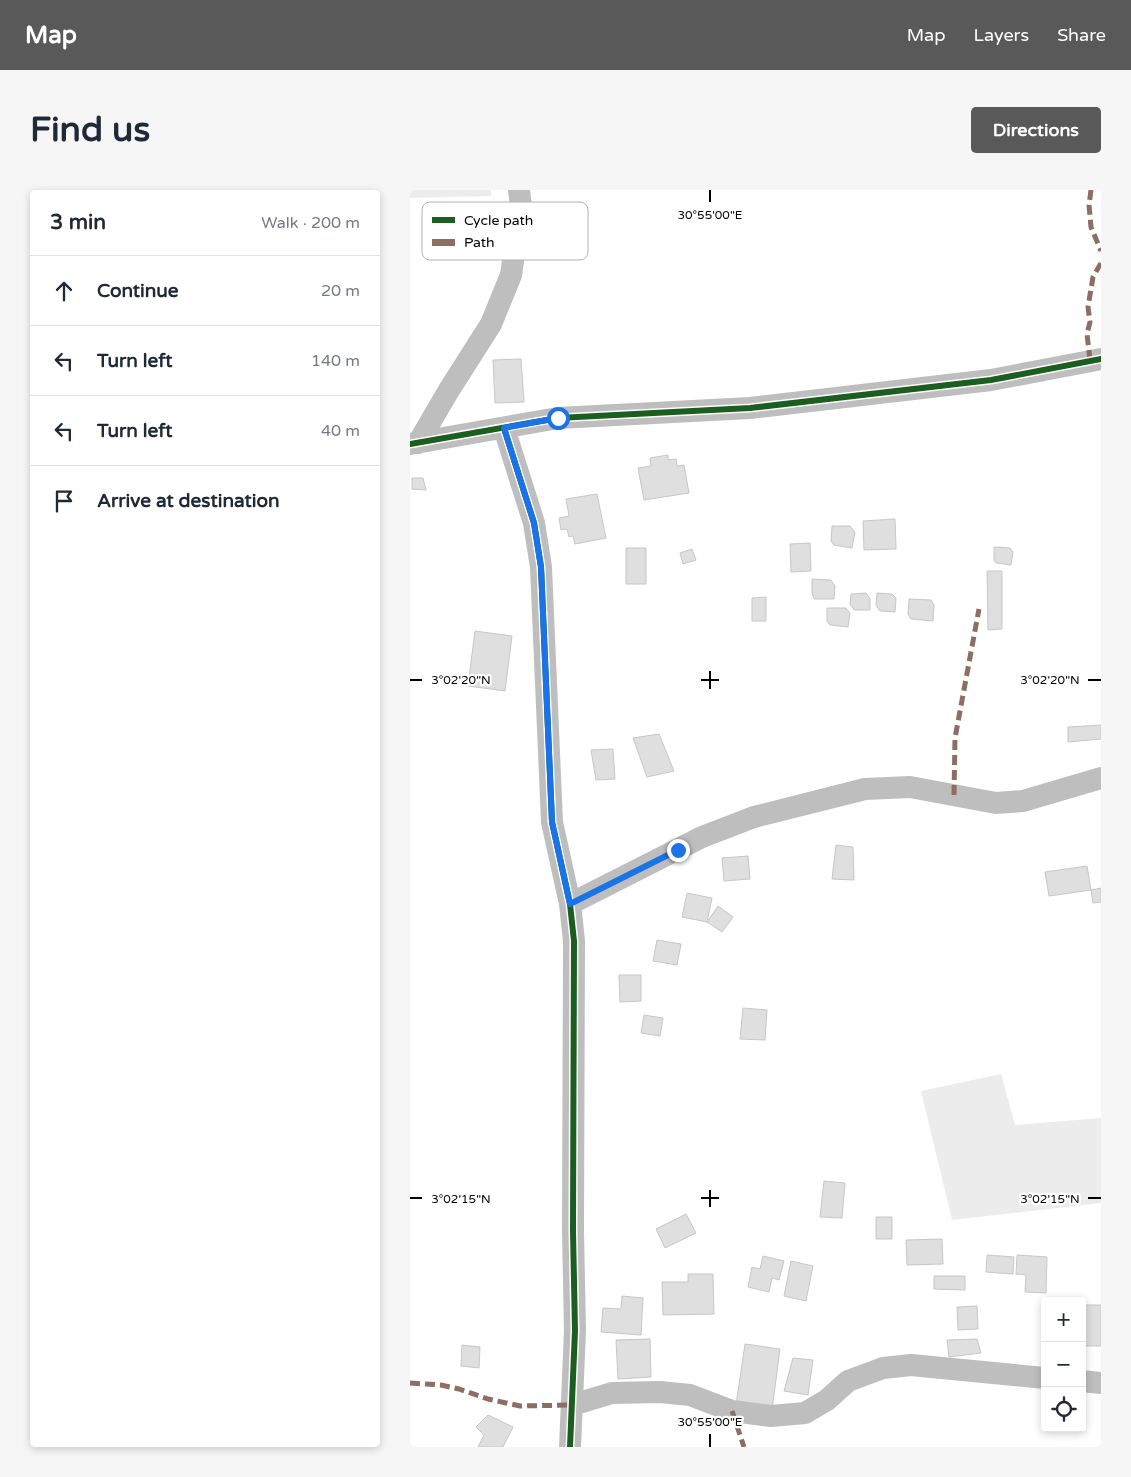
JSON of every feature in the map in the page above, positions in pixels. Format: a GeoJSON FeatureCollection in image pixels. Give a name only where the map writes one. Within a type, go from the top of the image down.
{"type":"FeatureCollection","features":[{"type":"Feature","properties":{"kind":"street"},"geometry":{"type":"LineString","coordinates":[[414,444],[491,324],[511,275],[513,260]]}},
{"type":"Feature","properties":{"kind":"street"},"geometry":{"type":"LineString","coordinates":[[414,444],[558,418],[750,408],[991,380],[1101,359]]}},
{"type":"Feature","properties":{"kind":"street"},"geometry":{"type":"LineString","coordinates":[[504,428],[534,523],[541,567],[552,822],[570,904],[574,941],[573,1231],[575,1331],[570,1447]]}},
{"type":"Feature","properties":{"kind":"street"},"geometry":{"type":"LineString","coordinates":[[570,904],[711,834],[754,817],[865,789],[910,787],[996,804],[1022,801],[1101,778]]}},
{"type":"Feature","properties":{"kind":"street"},"geometry":{"type":"LineString","coordinates":[[572,1405],[612,1393],[660,1392],[690,1395],[732,1411],[771,1416],[805,1413],[827,1400],[848,1381],[883,1368],[912,1366],[1041,1378]]}},
{"type":"Feature","properties":{"kind":"street"},"geometry":{"type":"LineString","coordinates":[[1086,1381],[1101,1383]]}},
{"type":"Feature","properties":{"kind":"shaded area"},"geometry":{"type":"Polygon","coordinates":[[[410,190],[491,190],[491,196],[410,198],[410,190]]]}},
{"type":"Feature","properties":{"kind":"shaded area"},"geometry":{"type":"Polygon","coordinates":[[[1001,1074],[1015,1125],[1101,1118],[1101,1203],[952,1220],[921,1091],[1001,1074]]]}},
{"type":"Feature","properties":{"kind":"building"},"geometry":{"type":"Polygon","coordinates":[[[521,359],[524,402],[495,403],[493,360],[521,359]]]}},
{"type":"Feature","properties":{"kind":"building"},"geometry":{"type":"Polygon","coordinates":[[[668,455],[668,460],[676,459],[677,466],[684,465],[689,493],[644,500],[638,468],[651,466],[650,458],[668,455]]]}},
{"type":"Feature","properties":{"kind":"building"},"geometry":{"type":"Polygon","coordinates":[[[412,478],[423,478],[426,490],[412,489],[412,478]]]}},
{"type":"Feature","properties":{"kind":"building"},"geometry":{"type":"Polygon","coordinates":[[[597,494],[606,538],[575,544],[573,536],[569,537],[567,529],[561,530],[559,518],[569,516],[566,499],[597,494]]]}},
{"type":"Feature","properties":{"kind":"building"},"geometry":{"type":"Polygon","coordinates":[[[895,519],[896,549],[864,550],[863,521],[895,519]]]}},
{"type":"Feature","properties":{"kind":"building"},"geometry":{"type":"Polygon","coordinates":[[[832,526],[850,526],[855,532],[852,548],[834,545],[831,541],[832,526]]]}},
{"type":"Feature","properties":{"kind":"building"},"geometry":{"type":"Polygon","coordinates":[[[810,543],[811,571],[791,572],[790,544],[810,543]]]}},
{"type":"Feature","properties":{"kind":"building"},"geometry":{"type":"Polygon","coordinates":[[[994,547],[1010,548],[1013,552],[1011,565],[996,563],[994,560],[994,547]]]}},
{"type":"Feature","properties":{"kind":"building"},"geometry":{"type":"Polygon","coordinates":[[[626,548],[646,548],[646,584],[626,584],[626,548]]]}},
{"type":"Feature","properties":{"kind":"building"},"geometry":{"type":"Polygon","coordinates":[[[692,549],[696,560],[683,564],[680,553],[692,549]]]}},
{"type":"Feature","properties":{"kind":"building"},"geometry":{"type":"Polygon","coordinates":[[[987,571],[1002,571],[1002,629],[988,630],[987,571]]]}},
{"type":"Feature","properties":{"kind":"building"},"geometry":{"type":"Polygon","coordinates":[[[812,579],[831,580],[835,586],[834,599],[814,599],[812,579]]]}},
{"type":"Feature","properties":{"kind":"building"},"geometry":{"type":"Polygon","coordinates":[[[866,593],[870,599],[870,610],[854,610],[850,604],[851,594],[866,593]]]}},
{"type":"Feature","properties":{"kind":"building"},"geometry":{"type":"Polygon","coordinates":[[[877,593],[892,594],[896,598],[895,612],[880,611],[876,605],[877,593]]]}},
{"type":"Feature","properties":{"kind":"building"},"geometry":{"type":"Polygon","coordinates":[[[766,597],[766,621],[752,621],[752,598],[766,597]]]}},
{"type":"Feature","properties":{"kind":"building"},"geometry":{"type":"Polygon","coordinates":[[[909,599],[931,600],[934,605],[933,621],[911,619],[908,614],[909,599]]]}},
{"type":"Feature","properties":{"kind":"building"},"geometry":{"type":"Polygon","coordinates":[[[827,608],[846,608],[850,613],[848,627],[830,625],[827,621],[827,608]]]}},
{"type":"Feature","properties":{"kind":"building"},"geometry":{"type":"Polygon","coordinates":[[[475,631],[512,636],[505,691],[468,686],[475,631]]]}},
{"type":"Feature","properties":{"kind":"building"},"geometry":{"type":"Polygon","coordinates":[[[1101,725],[1101,739],[1068,742],[1068,727],[1101,725]]]}},
{"type":"Feature","properties":{"kind":"building"},"geometry":{"type":"Polygon","coordinates":[[[659,734],[674,771],[647,777],[633,738],[659,734]]]}},
{"type":"Feature","properties":{"kind":"building"},"geometry":{"type":"Polygon","coordinates":[[[613,749],[615,779],[596,780],[591,750],[613,749]]]}},
{"type":"Feature","properties":{"kind":"building"},"geometry":{"type":"Polygon","coordinates":[[[836,845],[853,847],[854,880],[832,879],[836,845]]]}},
{"type":"Feature","properties":{"kind":"building"},"geometry":{"type":"Polygon","coordinates":[[[748,856],[750,879],[724,881],[722,858],[748,856]]]}},
{"type":"Feature","properties":{"kind":"building"},"geometry":{"type":"Polygon","coordinates":[[[1087,866],[1091,890],[1049,896],[1045,872],[1087,866]]]}},
{"type":"Feature","properties":{"kind":"building"},"geometry":{"type":"Polygon","coordinates":[[[1101,888],[1101,902],[1093,903],[1091,890],[1101,888]]]}},
{"type":"Feature","properties":{"kind":"building"},"geometry":{"type":"Polygon","coordinates":[[[687,893],[712,898],[707,922],[682,917],[687,893]]]}},
{"type":"Feature","properties":{"kind":"building"},"geometry":{"type":"Polygon","coordinates":[[[718,906],[733,917],[722,932],[707,922],[718,906]]]}},
{"type":"Feature","properties":{"kind":"building"},"geometry":{"type":"Polygon","coordinates":[[[657,940],[681,944],[677,965],[653,961],[657,940]]]}},
{"type":"Feature","properties":{"kind":"building"},"geometry":{"type":"Polygon","coordinates":[[[619,975],[641,975],[641,1001],[620,1002],[619,975]]]}},
{"type":"Feature","properties":{"kind":"building"},"geometry":{"type":"Polygon","coordinates":[[[743,1008],[767,1010],[765,1040],[740,1039],[743,1008]]]}},
{"type":"Feature","properties":{"kind":"building"},"geometry":{"type":"Polygon","coordinates":[[[644,1015],[663,1018],[660,1036],[641,1033],[644,1015]]]}},
{"type":"Feature","properties":{"kind":"building"},"geometry":{"type":"Polygon","coordinates":[[[824,1181],[845,1183],[842,1218],[820,1217],[824,1181]]]}},
{"type":"Feature","properties":{"kind":"building"},"geometry":{"type":"Polygon","coordinates":[[[686,1214],[696,1233],[665,1248],[656,1229],[686,1214]]]}},
{"type":"Feature","properties":{"kind":"building"},"geometry":{"type":"Polygon","coordinates":[[[876,1217],[892,1217],[892,1239],[876,1239],[876,1217]]]}},
{"type":"Feature","properties":{"kind":"building"},"geometry":{"type":"Polygon","coordinates":[[[942,1239],[943,1264],[907,1265],[906,1240],[942,1239]]]}},
{"type":"Feature","properties":{"kind":"building"},"geometry":{"type":"Polygon","coordinates":[[[987,1255],[1014,1257],[1013,1274],[986,1272],[987,1255]]]}},
{"type":"Feature","properties":{"kind":"building"},"geometry":{"type":"Polygon","coordinates":[[[1017,1255],[1047,1257],[1046,1293],[1025,1292],[1026,1275],[1016,1274],[1017,1255]]]}},
{"type":"Feature","properties":{"kind":"building"},"geometry":{"type":"Polygon","coordinates":[[[763,1256],[784,1261],[779,1280],[772,1278],[769,1292],[748,1287],[752,1267],[760,1269],[763,1256]]]}},
{"type":"Feature","properties":{"kind":"building"},"geometry":{"type":"Polygon","coordinates":[[[791,1261],[813,1266],[806,1301],[784,1296],[791,1261]]]}},
{"type":"Feature","properties":{"kind":"building"},"geometry":{"type":"Polygon","coordinates":[[[688,1274],[713,1274],[714,1314],[663,1315],[662,1282],[688,1282],[688,1274]]]}},
{"type":"Feature","properties":{"kind":"building"},"geometry":{"type":"Polygon","coordinates":[[[934,1276],[965,1276],[965,1290],[934,1289],[934,1276]]]}},
{"type":"Feature","properties":{"kind":"building"},"geometry":{"type":"Polygon","coordinates":[[[622,1296],[643,1298],[641,1335],[601,1332],[603,1308],[621,1309],[622,1296]]]}},
{"type":"Feature","properties":{"kind":"building"},"geometry":{"type":"Polygon","coordinates":[[[1086,1305],[1101,1305],[1101,1346],[1086,1346],[1086,1305]]]}},
{"type":"Feature","properties":{"kind":"building"},"geometry":{"type":"Polygon","coordinates":[[[977,1306],[978,1329],[958,1330],[957,1307],[977,1306]]]}},
{"type":"Feature","properties":{"kind":"building"},"geometry":{"type":"Polygon","coordinates":[[[650,1339],[651,1377],[618,1379],[616,1340],[650,1339]]]}},
{"type":"Feature","properties":{"kind":"building"},"geometry":{"type":"Polygon","coordinates":[[[977,1339],[981,1353],[949,1357],[947,1340],[977,1339]]]}},
{"type":"Feature","properties":{"kind":"building"},"geometry":{"type":"Polygon","coordinates":[[[745,1344],[780,1349],[772,1410],[736,1405],[745,1344]]]}},
{"type":"Feature","properties":{"kind":"building"},"geometry":{"type":"Polygon","coordinates":[[[462,1345],[480,1347],[479,1368],[461,1366],[462,1345]]]}},
{"type":"Feature","properties":{"kind":"building"},"geometry":{"type":"Polygon","coordinates":[[[793,1358],[813,1360],[808,1395],[784,1391],[793,1358]]]}},
{"type":"Feature","properties":{"kind":"building"},"geometry":{"type":"Polygon","coordinates":[[[488,1415],[513,1427],[503,1447],[478,1447],[484,1435],[476,1427],[488,1415]]]}},
{"type":"Feature","properties":{"kind":"marked path"},"geometry":{"type":"LineString","coordinates":[[1091,190],[1089,205],[1091,227],[1101,251]]}},
{"type":"Feature","properties":{"kind":"marked path"},"geometry":{"type":"LineString","coordinates":[[1090,360],[1087,334],[1090,322],[1088,307],[1093,277],[1101,263]]}},
{"type":"Feature","properties":{"kind":"marked path"},"geometry":{"type":"LineString","coordinates":[[954,795],[955,738],[979,609]]}},
{"type":"Feature","properties":{"kind":"marked path"},"geometry":{"type":"LineString","coordinates":[[410,1383],[441,1385],[520,1406],[572,1405]]}},
{"type":"Feature","properties":{"kind":"marked path"},"geometry":{"type":"LineString","coordinates":[[732,1411],[744,1447]]}},
{"type":"Feature","properties":{"kind":"cycle path"},"geometry":{"type":"LineString","coordinates":[[410,444],[558,418],[750,408],[991,380],[1101,359]]}},
{"type":"Feature","properties":{"kind":"cycle path"},"geometry":{"type":"LineString","coordinates":[[504,428],[534,523],[541,567],[552,822],[570,904],[574,941],[573,1231],[575,1331],[570,1447]]}},
{"type":"Feature","properties":{"kind":"route"},"geometry":{"type":"LineString","coordinates":[[558,418],[504,428],[534,523],[541,567],[552,822],[570,904],[678,850]]}}]}
